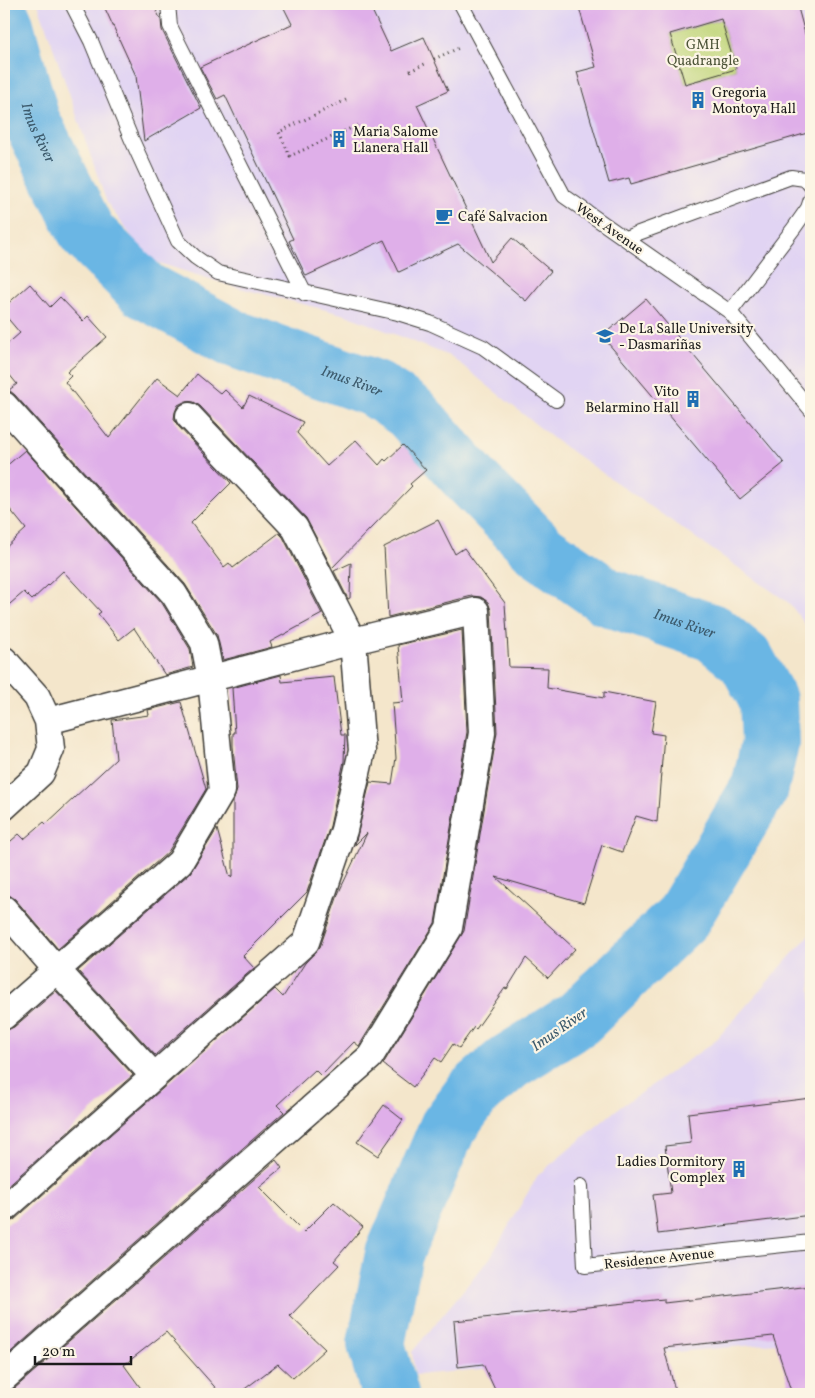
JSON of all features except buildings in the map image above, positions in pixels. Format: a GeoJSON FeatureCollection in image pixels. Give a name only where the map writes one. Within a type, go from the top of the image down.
{"type":"FeatureCollection","features":[{"type":"Feature","properties":{"kind":"street"},"geometry":{"type":"LineString","coordinates":[[4,405],[174,594],[204,643],[211,679],[222,791],[180,862],[4,1016]]}},
{"type":"Feature","properties":{"kind":"street"},"geometry":{"type":"LineString","coordinates":[[4,1208],[306,942],[344,830],[362,751],[353,641],[296,528],[189,416]]}},
{"type":"Feature","properties":{"kind":"street"},"geometry":{"type":"LineString","coordinates":[[4,1378],[370,1057],[449,928],[482,733],[476,611],[353,641],[48,721]]}},
{"type":"Feature","properties":{"kind":"street"},"geometry":{"type":"LineString","coordinates":[[4,660],[37,697],[48,721],[51,749],[41,773],[4,806]]}},
{"type":"Feature","properties":{"kind":"street"},"geometry":{"type":"LineString","coordinates":[[4,909],[154,1076]]}},
{"type":"Feature","properties":{"kind":"lane"},"geometry":{"type":"LineString","coordinates":[[72,4],[91,41],[131,138],[178,241],[195,257],[218,273],[305,294],[398,313],[430,323],[483,347],[556,400]]}},
{"type":"Feature","properties":{"kind":"lane"},"geometry":{"type":"LineString","coordinates":[[168,4],[170,26],[305,294]]}},
{"type":"Feature","properties":{"kind":"lane","name":"West Avenue"},"geometry":{"type":"LineString","coordinates":[[461,4],[564,196],[730,312],[811,410]]}},
{"type":"Feature","properties":{"kind":"lane"},"geometry":{"type":"LineString","coordinates":[[626,238],[792,177],[806,179],[811,186]]}},
{"type":"Feature","properties":{"kind":"lane"},"geometry":{"type":"LineString","coordinates":[[730,312],[798,221],[811,199]]}},
{"type":"Feature","properties":{"kind":"lane","name":"Residence Avenue"},"geometry":{"type":"LineString","coordinates":[[581,1186],[586,1266],[811,1242]]}},
{"type":"Feature","properties":{"kind":"path"},"geometry":{"type":"LineString","coordinates":[[410,71],[427,63]]}},
{"type":"Feature","properties":{"kind":"path"},"geometry":{"type":"LineString","coordinates":[[346,100],[279,132],[290,156],[358,125]]}},
{"type":"Feature","properties":{"kind":"shaded area","name":"De La Salle University - Dasmariñas"},"geometry":{"type":"Polygon","coordinates":[[[38,4],[811,4],[811,632],[789,603],[554,439],[452,357],[346,315],[232,286],[149,260],[107,203],[38,4]]]}},
{"type":"Feature","properties":{"kind":"shaded area"},"geometry":{"type":"Polygon","coordinates":[[[811,933],[811,1340],[415,1375],[412,1352],[490,1258],[538,1175],[616,1110],[714,1042],[811,933]]]}},
{"type":"Feature","properties":{"kind":"green space","name":"GMH Quadrangle"},"geometry":{"type":"Polygon","coordinates":[[[721,19],[736,69],[685,84],[670,34],[721,19]]]}},
{"type":"Feature","properties":{"kind":"waterway","name":"Imus River"},"geometry":{"type":"LineString","coordinates":[[4,22],[31,120],[87,233],[144,290],[235,339],[376,389],[410,412],[472,481],[541,551],[607,597],[713,633],[746,660],[768,700],[770,743],[760,787],[683,917],[578,1019],[509,1062],[473,1093],[448,1127],[394,1254],[376,1344],[390,1394]]}},
{"type":"Feature","properties":{"kind":"place","name":"Gregoria Montoya Hall"},"geometry":{"type":"Point","coordinates":[698,100]}},
{"type":"Feature","properties":{"kind":"place","name":"Maria Salome Llanera Hall"},"geometry":{"type":"Point","coordinates":[339,139]}},
{"type":"Feature","properties":{"kind":"place","name":"Café Salvacion"},"geometry":{"type":"Point","coordinates":[444,216]}},
{"type":"Feature","properties":{"kind":"place","name":"De La Salle University - Dasmariñas"},"geometry":{"type":"Point","coordinates":[605,336]}},
{"type":"Feature","properties":{"kind":"place","name":"Vito Belarmino Hall"},"geometry":{"type":"Point","coordinates":[693,399]}},
{"type":"Feature","properties":{"kind":"place","name":"Ladies Dormitory Complex"},"geometry":{"type":"Point","coordinates":[739,1169]}}]}
